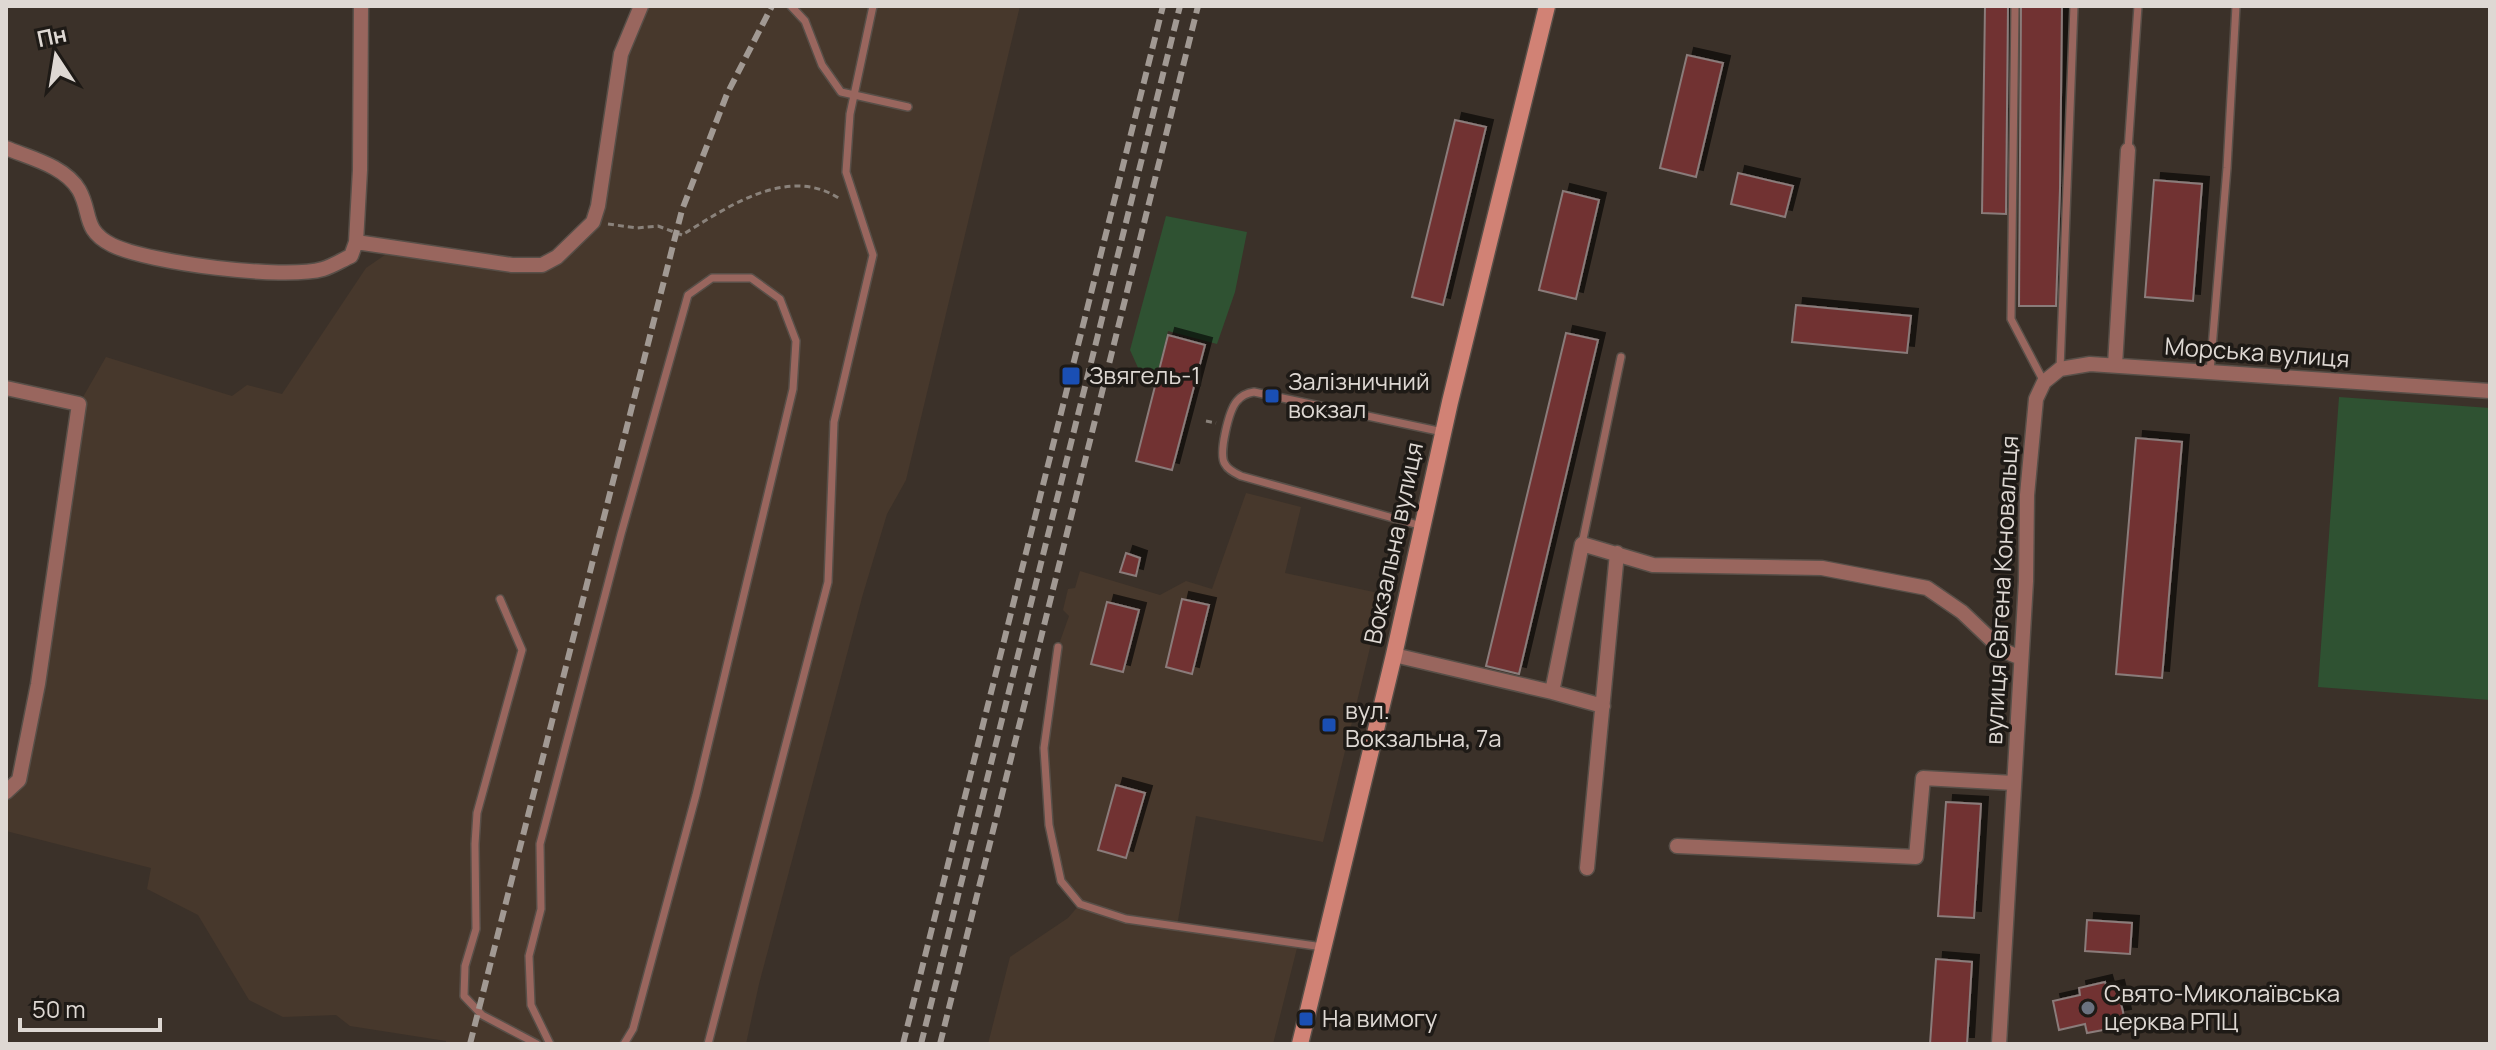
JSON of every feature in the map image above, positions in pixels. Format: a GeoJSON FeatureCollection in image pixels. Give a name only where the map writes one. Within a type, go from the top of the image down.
{"type":"FeatureCollection","features":[{"type":"Feature","properties":{"kind":"street"},"geometry":{"type":"LineString","coordinates":[[6,148],[66,176],[79,191],[90,227],[112,245],[166,260],[227,270],[282,272],[322,269],[351,256],[356,242],[360,170],[361,6]]}},
{"type":"Feature","properties":{"kind":"street"},"geometry":{"type":"LineString","coordinates":[[356,242],[512,265],[542,265],[557,257],[593,222],[621,54],[641,6]]}},
{"type":"Feature","properties":{"kind":"street","name":"Вокзальна вулиця"},"geometry":{"type":"LineString","coordinates":[[1300,1044],[1394,655],[1443,432],[1547,6]]}},
{"type":"Feature","properties":{"kind":"street"},"geometry":{"type":"LineString","coordinates":[[2115,365],[2128,150]]}},
{"type":"Feature","properties":{"kind":"street","name":"Морська вулиця"},"geometry":{"type":"LineString","coordinates":[[2060,369],[2090,364],[2115,365],[2490,391]]}},
{"type":"Feature","properties":{"kind":"street"},"geometry":{"type":"LineString","coordinates":[[2044,382],[2060,369]]}},
{"type":"Feature","properties":{"kind":"street","name":"вулиця Євгена Коновальця"},"geometry":{"type":"LineString","coordinates":[[1999,1044],[2026,581],[2027,495],[2036,399],[2044,382]]}},
{"type":"Feature","properties":{"kind":"street"},"geometry":{"type":"LineString","coordinates":[[6,388],[79,404],[38,684],[19,780],[6,792]]}},
{"type":"Feature","properties":{"kind":"street"},"geometry":{"type":"LineString","coordinates":[[1552,692],[1582,544],[1653,565],[1822,568],[1927,588],[1962,612],[2002,650],[2021,658]]}},
{"type":"Feature","properties":{"kind":"street"},"geometry":{"type":"LineString","coordinates":[[1587,868],[1617,553]]}},
{"type":"Feature","properties":{"kind":"street"},"geometry":{"type":"LineString","coordinates":[[1394,655],[1603,706]]}},
{"type":"Feature","properties":{"kind":"street"},"geometry":{"type":"LineString","coordinates":[[1677,846],[1916,857],[1923,778],[2014,783]]}},
{"type":"Feature","properties":{"kind":"lane"},"geometry":{"type":"LineString","coordinates":[[791,6],[805,21],[822,65],[841,92],[908,107]]}},
{"type":"Feature","properties":{"kind":"lane"},"geometry":{"type":"LineString","coordinates":[[708,1044],[828,582],[834,422],[873,255],[846,172],[854,95],[873,6]]}},
{"type":"Feature","properties":{"kind":"lane"},"geometry":{"type":"LineString","coordinates":[[2015,6],[2011,319],[2044,382]]}},
{"type":"Feature","properties":{"kind":"lane"},"geometry":{"type":"LineString","coordinates":[[2060,369],[2074,6]]}},
{"type":"Feature","properties":{"kind":"lane"},"geometry":{"type":"LineString","coordinates":[[2128,150],[2138,6]]}},
{"type":"Feature","properties":{"kind":"lane"},"geometry":{"type":"LineString","coordinates":[[2210,372],[2227,168],[2236,6]]}},
{"type":"Feature","properties":{"kind":"lane"},"geometry":{"type":"LineString","coordinates":[[550,1044],[531,1005],[529,969],[529,956],[541,909],[540,844],[621,534],[688,295],[712,278],[751,278],[780,299],[796,341],[793,389],[696,795],[633,1029],[624,1044]]}},
{"type":"Feature","properties":{"kind":"lane"},"geometry":{"type":"LineString","coordinates":[[1582,544],[1621,357]]}},
{"type":"Feature","properties":{"kind":"lane"},"geometry":{"type":"LineString","coordinates":[[1422,526],[1241,476],[1225,465],[1225,437],[1232,409],[1238,399],[1254,392],[1443,432]]}},
{"type":"Feature","properties":{"kind":"lane"},"geometry":{"type":"LineString","coordinates":[[500,599],[522,650],[477,813],[476,929],[465,966],[464,996],[482,1015],[537,1044]]}},
{"type":"Feature","properties":{"kind":"lane"},"geometry":{"type":"LineString","coordinates":[[1058,647],[1044,748],[1049,825],[1061,881],[1080,904],[1126,919],[1323,947]]}},
{"type":"Feature","properties":{"kind":"path"},"geometry":{"type":"LineString","coordinates":[[593,222],[637,228],[658,226],[682,235],[759,192],[793,186],[827,191],[860,215]]}},
{"type":"Feature","properties":{"kind":"shaded area"},"geometry":{"type":"Polygon","coordinates":[[[641,6],[1020,6],[906,480],[887,514],[863,594],[759,984],[746,1044],[446,1044],[446,1041],[350,1026],[336,1015],[283,1017],[249,1000],[198,915],[147,889],[151,868],[6,831],[6,792],[19,780],[79,404],[106,357],[232,396],[247,385],[282,394],[366,268],[395,248],[542,265],[593,222],[615,88],[641,6]]]}},
{"type":"Feature","properties":{"kind":"shaded area"},"geometry":{"type":"Polygon","coordinates":[[[1246,493],[1301,507],[1285,573],[1383,594],[1323,842],[1196,816],[1177,926],[1298,944],[1273,1044],[988,1044],[1010,957],[1068,918],[1080,904],[1061,881],[1049,825],[1044,748],[1058,647],[1069,616],[1063,610],[1068,589],[1075,588],[1080,571],[1160,595],[1186,581],[1212,589],[1246,493]]]}},
{"type":"Feature","properties":{"kind":"green space"},"geometry":{"type":"Polygon","coordinates":[[[1166,216],[1247,232],[1235,292],[1217,344],[1168,331],[1157,375],[1139,370],[1130,350],[1166,216]]]}},
{"type":"Feature","properties":{"kind":"green space"},"geometry":{"type":"Polygon","coordinates":[[[2339,397],[2490,408],[2490,700],[2318,687],[2339,397]]]}},
{"type":"Feature","properties":{"kind":"building"},"geometry":{"type":"Polygon","coordinates":[[[1985,6],[2008,6],[2006,214],[1982,213],[1985,6]]]}},
{"type":"Feature","properties":{"kind":"building"},"geometry":{"type":"Polygon","coordinates":[[[2021,6],[2062,6],[2056,306],[2019,306],[2021,6]]]}},
{"type":"Feature","properties":{"kind":"building"},"geometry":{"type":"Polygon","coordinates":[[[1687,55],[1723,63],[1696,177],[1660,168],[1687,55]]]}},
{"type":"Feature","properties":{"kind":"building"},"geometry":{"type":"Polygon","coordinates":[[[1455,120],[1486,127],[1443,305],[1412,297],[1455,120]]]}},
{"type":"Feature","properties":{"kind":"building"},"geometry":{"type":"Polygon","coordinates":[[[1738,173],[1793,186],[1785,217],[1731,204],[1738,173]]]}},
{"type":"Feature","properties":{"kind":"building"},"geometry":{"type":"Polygon","coordinates":[[[2154,180],[2202,184],[2193,301],[2145,297],[2154,180]]]}},
{"type":"Feature","properties":{"kind":"building"},"geometry":{"type":"Polygon","coordinates":[[[1563,191],[1599,200],[1576,299],[1539,290],[1563,191]]]}},
{"type":"Feature","properties":{"kind":"building"},"geometry":{"type":"Polygon","coordinates":[[[1796,305],[1911,316],[1907,353],[1792,342],[1796,305]]]}},
{"type":"Feature","properties":{"kind":"building"},"geometry":{"type":"Polygon","coordinates":[[[1566,333],[1598,340],[1519,674],[1486,666],[1566,333]]]}},
{"type":"Feature","properties":{"kind":"building"},"geometry":{"type":"Polygon","coordinates":[[[1168,335],[1205,345],[1172,470],[1136,461],[1168,335]]]}},
{"type":"Feature","properties":{"kind":"building"},"geometry":{"type":"Polygon","coordinates":[[[2136,438],[2182,442],[2162,678],[2116,674],[2136,438]]]}},
{"type":"Feature","properties":{"kind":"building"},"geometry":{"type":"Polygon","coordinates":[[[1126,553],[1140,558],[1136,576],[1120,572],[1126,553]]]}},
{"type":"Feature","properties":{"kind":"building"},"geometry":{"type":"Polygon","coordinates":[[[1182,599],[1209,605],[1192,674],[1166,667],[1182,599]]]}},
{"type":"Feature","properties":{"kind":"building"},"geometry":{"type":"Polygon","coordinates":[[[1107,602],[1139,610],[1123,672],[1091,664],[1107,602]]]}},
{"type":"Feature","properties":{"kind":"building"},"geometry":{"type":"Polygon","coordinates":[[[1116,785],[1145,793],[1126,858],[1098,850],[1116,785]]]}},
{"type":"Feature","properties":{"kind":"building"},"geometry":{"type":"Polygon","coordinates":[[[1946,802],[1981,804],[1974,918],[1938,916],[1946,802]]]}},
{"type":"Feature","properties":{"kind":"building"},"geometry":{"type":"Polygon","coordinates":[[[2087,920],[2132,923],[2130,954],[2085,951],[2087,920]]]}},
{"type":"Feature","properties":{"kind":"building"},"geometry":{"type":"Polygon","coordinates":[[[1936,959],[1972,962],[1967,1044],[1930,1044],[1936,959]]]}},
{"type":"Feature","properties":{"kind":"building","name":"Свято-Миколаївська церква РПЦ"},"geometry":{"type":"Polygon","coordinates":[[[2105,982],[2107,989],[2117,987],[2124,1016],[2112,1018],[2114,1028],[2087,1033],[2085,1024],[2059,1030],[2053,1001],[2080,995],[2079,988],[2105,982]]]}},
{"type":"Feature","properties":{"kind":"railway"},"geometry":{"type":"LineString","coordinates":[[470,1044],[682,210],[727,94],[772,6]]}},
{"type":"Feature","properties":{"kind":"railway"},"geometry":{"type":"LineString","coordinates":[[903,1044],[1163,6]]}},
{"type":"Feature","properties":{"kind":"railway"},"geometry":{"type":"LineString","coordinates":[[921,1044],[1180,6]]}},
{"type":"Feature","properties":{"kind":"railway"},"geometry":{"type":"LineString","coordinates":[[940,1044],[1198,6]]}},
{"type":"Feature","properties":{"kind":"place","name":"Звягель-1"},"geometry":{"type":"Point","coordinates":[1071,376]}},
{"type":"Feature","properties":{"kind":"place","name":"Залізничний вокзал"},"geometry":{"type":"Point","coordinates":[1272,396]}},
{"type":"Feature","properties":{"kind":"place","name":"вул. Вокзальна, 7а"},"geometry":{"type":"Point","coordinates":[1329,725]}},
{"type":"Feature","properties":{"kind":"place","name":"Свято-Миколаївська церква РПЦ"},"geometry":{"type":"Point","coordinates":[2088,1008]}},
{"type":"Feature","properties":{"kind":"place","name":"На вимогу"},"geometry":{"type":"Point","coordinates":[1306,1019]}}]}
